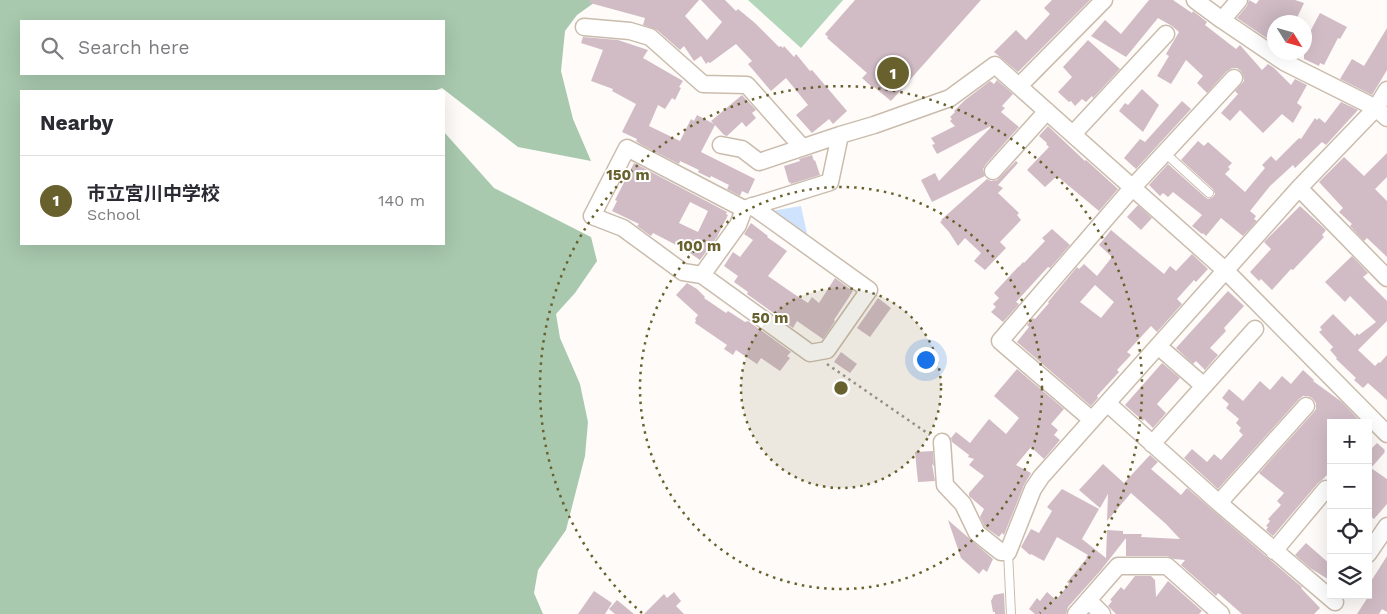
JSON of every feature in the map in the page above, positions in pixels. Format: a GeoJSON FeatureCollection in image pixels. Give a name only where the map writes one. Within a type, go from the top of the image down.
{"type":"FeatureCollection","features":[{"type":"Feature","properties":{"kind":"street"},"geometry":{"type":"LineString","coordinates":[[1019,86],[1104,0]]}},
{"type":"Feature","properties":{"kind":"street"},"geometry":{"type":"LineString","coordinates":[[1195,0],[1284,62],[1382,113]]}},
{"type":"Feature","properties":{"kind":"street"},"geometry":{"type":"LineString","coordinates":[[1222,20],[1239,0]]}},
{"type":"Feature","properties":{"kind":"street"},"geometry":{"type":"LineString","coordinates":[[584,27],[630,31],[650,36],[703,84],[747,86],[802,147]]}},
{"type":"Feature","properties":{"kind":"street"},"geometry":{"type":"LineString","coordinates":[[1073,134],[1166,34]]}},
{"type":"Feature","properties":{"kind":"street"},"geometry":{"type":"LineString","coordinates":[[721,145],[742,149],[758,162],[882,123],[950,98],[995,64],[1226,271],[1387,434]]}},
{"type":"Feature","properties":{"kind":"street"},"geometry":{"type":"LineString","coordinates":[[1092,420],[1000,342],[1134,187],[1234,78]]}},
{"type":"Feature","properties":{"kind":"street"},"geometry":{"type":"LineString","coordinates":[[942,442],[945,485],[962,504],[977,533],[1001,552],[1008,552],[1033,489],[1041,477],[1299,188],[1382,113],[1387,90]]}},
{"type":"Feature","properties":{"kind":"street"},"geometry":{"type":"LineString","coordinates":[[993,171],[1048,111]]}},
{"type":"Feature","properties":{"kind":"street"},"geometry":{"type":"LineString","coordinates":[[702,275],[748,208],[830,182],[840,135]]}},
{"type":"Feature","properties":{"kind":"street"},"geometry":{"type":"LineString","coordinates":[[627,148],[748,208],[869,290],[827,350],[810,353],[702,275],[683,272],[623,228],[592,216],[627,148]]}},
{"type":"Feature","properties":{"kind":"street"},"geometry":{"type":"LineString","coordinates":[[1299,188],[1387,278]]}},
{"type":"Feature","properties":{"kind":"street"},"geometry":{"type":"LineString","coordinates":[[1152,444],[1255,329]]}},
{"type":"Feature","properties":{"kind":"street"},"geometry":{"type":"LineString","coordinates":[[1158,346],[1204,386]]}},
{"type":"Feature","properties":{"kind":"street"},"geometry":{"type":"LineString","coordinates":[[1107,403],[1333,604]]}},
{"type":"Feature","properties":{"kind":"street"},"geometry":{"type":"LineString","coordinates":[[1220,504],[1225,496],[1306,406]]}},
{"type":"Feature","properties":{"kind":"street"},"geometry":{"type":"LineString","coordinates":[[1274,551],[1326,489]]}},
{"type":"Feature","properties":{"kind":"street"},"geometry":{"type":"LineString","coordinates":[[1372,548],[1387,526]]}},
{"type":"Feature","properties":{"kind":"street"},"geometry":{"type":"LineString","coordinates":[[1076,614],[1118,566],[1167,566],[1218,613]]}},
{"type":"Feature","properties":{"kind":"street"},"geometry":{"type":"LineString","coordinates":[[1088,600],[1102,614]]}},
{"type":"Feature","properties":{"kind":"lane"},"geometry":{"type":"LineString","coordinates":[[1165,153],[1209,193]]}},
{"type":"Feature","properties":{"kind":"lane"},"geometry":{"type":"LineString","coordinates":[[1008,552],[1011,614]]}},
{"type":"Feature","properties":{"kind":"path"},"geometry":{"type":"LineString","coordinates":[[810,353],[942,442]]}},
{"type":"Feature","properties":{"kind":"green space"},"geometry":{"type":"Polygon","coordinates":[[[0,0],[598,0],[577,15],[565,31],[561,71],[573,119],[591,161],[518,147],[442,88],[437,90],[20,90],[20,245],[445,245],[445,133],[494,188],[591,237],[597,261],[575,293],[556,314],[560,338],[580,384],[588,422],[585,456],[566,530],[538,570],[534,593],[543,614],[0,614],[0,0]]]}},
{"type":"Feature","properties":{"kind":"green space"},"geometry":{"type":"Polygon","coordinates":[[[748,0],[843,0],[801,48],[748,0]]]}},
{"type":"Feature","properties":{"kind":"water"},"geometry":{"type":"Polygon","coordinates":[[[801,206],[808,238],[771,211],[801,206]]]}},
{"type":"Feature","properties":{"kind":"building"},"geometry":{"type":"Polygon","coordinates":[[[590,0],[699,0],[685,16],[707,40],[722,22],[701,0],[725,0],[736,11],[738,9],[755,23],[779,47],[783,48],[784,46],[794,57],[796,54],[847,111],[833,124],[829,119],[812,133],[796,115],[808,105],[786,78],[771,91],[748,64],[752,61],[736,44],[710,63],[706,64],[701,56],[694,61],[684,46],[680,50],[657,30],[643,25],[645,18],[590,3],[590,0]]]}},
{"type":"Feature","properties":{"kind":"building"},"geometry":{"type":"Polygon","coordinates":[[[855,0],[981,0],[891,101],[862,78],[867,73],[827,38],[825,34],[855,0]]]}},
{"type":"Feature","properties":{"kind":"building"},"geometry":{"type":"Polygon","coordinates":[[[1052,0],[1090,0],[1018,72],[994,52],[1016,30],[1026,40],[1050,14],[1044,8],[1052,0]]]}},
{"type":"Feature","properties":{"kind":"building"},"geometry":{"type":"Polygon","coordinates":[[[1149,0],[1173,0],[1192,13],[1193,11],[1207,22],[1205,25],[1236,49],[1240,45],[1262,70],[1268,64],[1291,85],[1295,79],[1307,85],[1297,103],[1302,107],[1293,123],[1282,114],[1263,133],[1240,110],[1230,121],[1221,113],[1238,94],[1235,91],[1244,81],[1241,71],[1237,68],[1227,71],[1207,93],[1197,83],[1203,76],[1186,60],[1171,84],[1157,76],[1169,56],[1166,54],[1179,32],[1158,18],[1126,57],[1091,36],[1105,20],[1121,34],[1149,0]]]}},
{"type":"Feature","properties":{"kind":"building"},"geometry":{"type":"Polygon","coordinates":[[[1249,0],[1256,4],[1259,0],[1295,0],[1304,3],[1298,15],[1267,15],[1267,38],[1237,18],[1247,6],[1249,0]]]}},
{"type":"Feature","properties":{"kind":"building"},"geometry":{"type":"Polygon","coordinates":[[[1320,13],[1347,27],[1340,39],[1338,38],[1324,65],[1320,63],[1319,66],[1306,60],[1312,60],[1312,28],[1320,13]]]}},
{"type":"Feature","properties":{"kind":"building"},"geometry":{"type":"Polygon","coordinates":[[[1387,28],[1387,70],[1372,95],[1340,79],[1352,59],[1364,66],[1387,28]]]}},
{"type":"Feature","properties":{"kind":"building"},"geometry":{"type":"Polygon","coordinates":[[[583,37],[618,40],[648,50],[643,58],[683,81],[675,100],[672,98],[665,109],[658,105],[649,126],[680,141],[691,119],[694,121],[697,115],[714,124],[711,121],[742,95],[756,110],[752,113],[756,118],[746,127],[742,122],[727,136],[715,125],[701,152],[755,179],[748,194],[742,191],[740,196],[727,189],[729,185],[711,176],[710,178],[698,172],[699,170],[680,161],[679,164],[642,145],[636,141],[637,139],[622,132],[636,104],[612,91],[613,89],[591,81],[603,50],[581,43],[583,37]]]}},
{"type":"Feature","properties":{"kind":"building"},"geometry":{"type":"Polygon","coordinates":[[[1088,40],[1120,69],[1093,98],[1092,96],[1086,102],[1082,99],[1075,106],[1058,92],[1072,77],[1063,67],[1088,40]]]}},
{"type":"Feature","properties":{"kind":"building"},"geometry":{"type":"Polygon","coordinates":[[[997,80],[1013,94],[1002,106],[1005,108],[1001,112],[1019,127],[986,164],[983,169],[985,176],[932,202],[921,180],[935,173],[939,181],[993,125],[937,154],[932,145],[935,144],[931,138],[955,126],[950,121],[954,111],[990,81],[994,84],[997,80]]]}},
{"type":"Feature","properties":{"kind":"building"},"geometry":{"type":"Polygon","coordinates":[[[1142,89],[1159,105],[1143,132],[1119,111],[1125,103],[1128,105],[1142,89]]]}},
{"type":"Feature","properties":{"kind":"building"},"geometry":{"type":"Polygon","coordinates":[[[1182,101],[1191,109],[1136,169],[1124,158],[1140,139],[1145,142],[1182,101]]]}},
{"type":"Feature","properties":{"kind":"building"},"geometry":{"type":"Polygon","coordinates":[[[1341,102],[1358,110],[1326,145],[1322,142],[1295,168],[1293,165],[1270,186],[1250,211],[1256,216],[1254,219],[1257,221],[1243,236],[1221,218],[1206,236],[1202,234],[1192,226],[1202,215],[1173,192],[1168,197],[1163,193],[1160,196],[1149,185],[1168,164],[1205,197],[1208,199],[1213,197],[1215,194],[1213,189],[1181,160],[1198,141],[1204,146],[1208,142],[1232,163],[1228,167],[1230,169],[1225,174],[1245,192],[1265,168],[1262,165],[1271,156],[1276,161],[1299,138],[1301,139],[1315,118],[1317,120],[1319,118],[1325,123],[1341,102]]]}},
{"type":"Feature","properties":{"kind":"building"},"geometry":{"type":"Polygon","coordinates":[[[1048,126],[1118,189],[1099,211],[1057,176],[1045,187],[1027,170],[1049,147],[1039,136],[1048,126]]]}},
{"type":"Feature","properties":{"kind":"building"},"geometry":{"type":"Polygon","coordinates":[[[1387,153],[1387,177],[1375,189],[1387,201],[1387,257],[1367,238],[1364,241],[1350,226],[1352,224],[1339,212],[1343,208],[1319,182],[1344,157],[1364,176],[1387,153]]]}},
{"type":"Feature","properties":{"kind":"building"},"geometry":{"type":"Polygon","coordinates":[[[812,155],[820,175],[789,183],[784,166],[812,155]]]}},
{"type":"Feature","properties":{"kind":"building"},"geometry":{"type":"Polygon","coordinates":[[[1016,161],[1018,163],[998,185],[1003,188],[998,193],[1019,213],[1017,215],[1021,220],[1000,242],[1006,248],[985,270],[974,261],[981,253],[965,238],[958,246],[940,222],[987,179],[991,181],[997,180],[1016,161]]]}},
{"type":"Feature","properties":{"kind":"building"},"geometry":{"type":"Polygon","coordinates":[[[634,163],[727,212],[726,214],[728,215],[717,237],[700,260],[684,249],[653,233],[651,236],[637,226],[639,224],[612,211],[617,201],[615,200],[634,163]],[[690,202],[679,223],[698,232],[708,211],[690,202]]]}},
{"type":"Feature","properties":{"kind":"building"},"geometry":{"type":"Polygon","coordinates":[[[1138,205],[1152,218],[1141,230],[1127,217],[1138,205]]]}},
{"type":"Feature","properties":{"kind":"building"},"geometry":{"type":"Polygon","coordinates":[[[1300,206],[1326,230],[1322,235],[1324,237],[1272,290],[1261,279],[1259,281],[1250,272],[1271,249],[1264,242],[1300,206]]]}},
{"type":"Feature","properties":{"kind":"building"},"geometry":{"type":"Polygon","coordinates":[[[751,223],[787,251],[768,276],[794,294],[808,303],[812,297],[819,303],[835,278],[853,291],[823,339],[797,321],[793,328],[776,316],[734,282],[738,276],[724,266],[733,252],[740,257],[753,240],[744,234],[751,223]]]}},
{"type":"Feature","properties":{"kind":"building"},"geometry":{"type":"Polygon","coordinates":[[[1052,229],[1070,245],[1016,302],[1019,304],[1003,322],[991,312],[996,307],[993,304],[999,298],[994,293],[1045,241],[1042,238],[1052,229]]]}},
{"type":"Feature","properties":{"kind":"building"},"geometry":{"type":"Polygon","coordinates":[[[1111,230],[1164,274],[1170,266],[1176,271],[1192,254],[1208,269],[1196,282],[1194,280],[1177,299],[1182,304],[1157,332],[1151,326],[1127,352],[1131,355],[1117,370],[1119,372],[1097,396],[1098,398],[1091,406],[1017,342],[1029,327],[1027,325],[1049,303],[1077,267],[1079,269],[1084,264],[1097,276],[1112,257],[1099,245],[1111,230]],[[1095,285],[1080,302],[1101,318],[1114,302],[1095,285]]]}},
{"type":"Feature","properties":{"kind":"building"},"geometry":{"type":"Polygon","coordinates":[[[1352,256],[1368,273],[1363,277],[1387,301],[1387,321],[1358,350],[1375,366],[1387,355],[1387,400],[1368,383],[1363,388],[1354,380],[1356,378],[1336,359],[1330,350],[1333,347],[1319,332],[1322,330],[1320,327],[1333,314],[1355,336],[1376,322],[1350,296],[1345,302],[1325,282],[1352,256]]]}},
{"type":"Feature","properties":{"kind":"building"},"geometry":{"type":"Polygon","coordinates":[[[687,283],[697,289],[704,298],[726,313],[728,311],[745,322],[748,321],[791,352],[787,356],[790,358],[780,371],[761,358],[757,364],[736,350],[733,355],[724,349],[727,345],[695,323],[698,315],[676,295],[687,283]]]}},
{"type":"Feature","properties":{"kind":"building"},"geometry":{"type":"Polygon","coordinates":[[[1228,291],[1244,306],[1224,328],[1226,331],[1210,348],[1218,355],[1205,370],[1196,361],[1193,364],[1176,348],[1228,291]]]}},
{"type":"Feature","properties":{"kind":"building"},"geometry":{"type":"Polygon","coordinates":[[[878,298],[891,308],[870,337],[857,328],[878,298]]]}},
{"type":"Feature","properties":{"kind":"building"},"geometry":{"type":"Polygon","coordinates":[[[841,352],[857,364],[850,373],[834,362],[841,352]]]}},
{"type":"Feature","properties":{"kind":"building"},"geometry":{"type":"Polygon","coordinates":[[[1162,363],[1180,378],[1157,404],[1166,413],[1153,428],[1125,405],[1162,363]]]}},
{"type":"Feature","properties":{"kind":"building"},"geometry":{"type":"Polygon","coordinates":[[[1017,369],[1064,409],[1051,424],[1058,430],[1054,435],[1060,440],[1044,459],[1031,447],[1016,465],[1031,473],[1024,485],[1004,535],[1002,533],[999,537],[985,527],[980,517],[984,509],[969,496],[969,493],[984,476],[969,465],[974,459],[968,457],[969,455],[952,442],[951,438],[956,432],[970,443],[989,419],[1006,434],[1019,418],[994,396],[1017,369]]]}},
{"type":"Feature","properties":{"kind":"building"},"geometry":{"type":"Polygon","coordinates":[[[1303,370],[1313,381],[1342,402],[1358,419],[1327,419],[1327,475],[1273,536],[1266,530],[1268,527],[1266,526],[1270,521],[1268,519],[1281,505],[1277,501],[1284,493],[1259,473],[1316,409],[1316,403],[1312,398],[1303,396],[1299,399],[1218,489],[1184,458],[1192,449],[1207,462],[1214,454],[1221,460],[1243,435],[1239,431],[1241,428],[1236,423],[1239,419],[1226,408],[1229,404],[1222,398],[1229,389],[1243,401],[1260,381],[1270,390],[1282,376],[1291,384],[1303,370]]]}},
{"type":"Feature","properties":{"kind":"building"},"geometry":{"type":"Polygon","coordinates":[[[1377,443],[1385,452],[1372,467],[1372,464],[1372,448],[1377,443]]]}},
{"type":"Feature","properties":{"kind":"building"},"geometry":{"type":"Polygon","coordinates":[[[933,451],[934,466],[932,464],[935,481],[918,482],[915,452],[933,451]]]}},
{"type":"Feature","properties":{"kind":"building"},"geometry":{"type":"Polygon","coordinates":[[[1150,455],[1158,462],[1151,469],[1181,495],[1187,488],[1302,587],[1320,608],[1314,614],[1242,614],[1218,593],[1216,596],[1181,565],[1185,560],[1167,556],[1126,556],[1126,538],[1068,607],[1066,614],[1035,614],[1029,609],[1037,598],[1040,601],[1047,592],[1056,600],[1088,555],[1057,537],[1044,561],[1030,555],[1021,547],[1031,529],[1039,533],[1052,511],[1047,507],[1062,489],[1099,509],[1082,539],[1106,558],[1107,530],[1123,531],[1123,534],[1142,534],[1141,537],[1180,539],[1131,493],[1107,521],[1108,494],[1100,508],[1079,490],[1103,464],[1124,483],[1150,455]]]}},
{"type":"Feature","properties":{"kind":"building"},"geometry":{"type":"Polygon","coordinates":[[[1372,469],[1387,479],[1387,504],[1374,519],[1372,517],[1372,469]]]}},
{"type":"Feature","properties":{"kind":"building"},"geometry":{"type":"Polygon","coordinates":[[[948,520],[993,559],[987,572],[983,569],[979,574],[961,558],[948,520]]]}},
{"type":"Feature","properties":{"kind":"building"},"geometry":{"type":"Polygon","coordinates":[[[1306,543],[1327,561],[1327,579],[1310,568],[1295,555],[1306,543]]]}},
{"type":"Feature","properties":{"kind":"building"},"geometry":{"type":"Polygon","coordinates":[[[1387,556],[1387,612],[1382,609],[1379,614],[1357,614],[1367,599],[1372,599],[1372,580],[1387,556]]]}},
{"type":"Feature","properties":{"kind":"building"},"geometry":{"type":"Polygon","coordinates":[[[1135,576],[1151,576],[1155,580],[1156,597],[1168,581],[1202,611],[1199,614],[1116,614],[1108,606],[1112,601],[1110,600],[1121,587],[1124,590],[1135,576]]]}},
{"type":"Feature","properties":{"kind":"building"},"geometry":{"type":"Polygon","coordinates":[[[594,591],[612,603],[605,614],[578,614],[594,591]]]}},
{"type":"Feature","properties":{"kind":"building"},"geometry":{"type":"Polygon","coordinates":[[[674,592],[681,601],[676,606],[684,614],[644,614],[664,594],[667,598],[674,592]]]}},
{"type":"Feature","properties":{"kind":"building"},"geometry":{"type":"Polygon","coordinates":[[[1004,593],[1005,614],[995,614],[991,601],[994,595],[1004,593]]]}},
{"type":"Feature","properties":{"kind":"building"},"geometry":{"type":"Polygon","coordinates":[[[617,600],[634,614],[615,614],[609,609],[617,600]]]}},
{"type":"Feature","properties":{"kind":"place","name":"市立宮川中学校"},"geometry":{"type":"Point","coordinates":[893,73]}}]}
